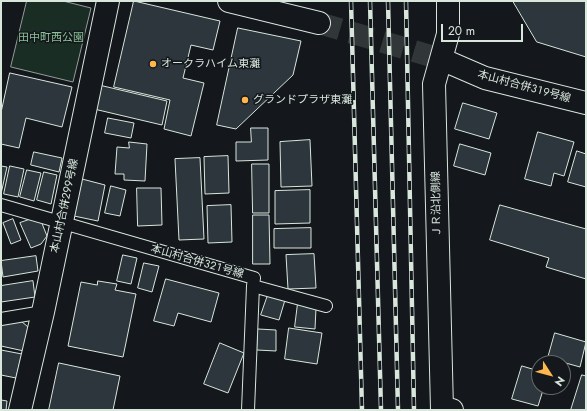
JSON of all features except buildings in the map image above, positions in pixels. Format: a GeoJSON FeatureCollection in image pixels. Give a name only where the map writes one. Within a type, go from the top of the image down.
{"type":"FeatureCollection","features":[{"type":"Feature","properties":{"kind":"street","name":"本山村合併２９９号線"},"geometry":{"type":"LineString","coordinates":[[20,410],[43,312],[108,1]]}},
{"type":"Feature","properties":{"kind":"street"},"geometry":{"type":"LineString","coordinates":[[229,1],[319,24]]}},
{"type":"Feature","properties":{"kind":"street","name":"ＪＲ沿北側線"},"geometry":{"type":"LineString","coordinates":[[445,409],[434,84],[448,34],[448,1]]}},
{"type":"Feature","properties":{"kind":"street","name":"本山村合併３１９号線"},"geometry":{"type":"LineString","coordinates":[[441,59],[485,78],[586,103]]}},
{"type":"Feature","properties":{"kind":"lane"},"geometry":{"type":"LineString","coordinates":[[1,204],[61,222]]}},
{"type":"Feature","properties":{"kind":"lane","name":"本山村合併３２１号線"},"geometry":{"type":"LineString","coordinates":[[61,222],[254,278],[253,286],[326,306]]}},
{"type":"Feature","properties":{"kind":"lane"},"geometry":{"type":"LineString","coordinates":[[248,410],[253,286]]}},
{"type":"Feature","properties":{"kind":"lane"},"geometry":{"type":"LineString","coordinates":[[1,319],[43,312]]}},
{"type":"Feature","properties":{"kind":"green space","name":"田中町西公園"},"geometry":{"type":"Polygon","coordinates":[[[27,1],[63,1],[91,8],[73,82],[11,67],[27,1]]]}},
{"type":"Feature","properties":{"kind":"tunnel"},"geometry":{"type":"LineString","coordinates":[[319,23],[441,59]]}},
{"type":"Feature","properties":{"kind":"railway"},"geometry":{"type":"LineString","coordinates":[[351,1],[362,410]]}},
{"type":"Feature","properties":{"kind":"railway"},"geometry":{"type":"LineString","coordinates":[[370,1],[381,410]]}},
{"type":"Feature","properties":{"kind":"railway"},"geometry":{"type":"LineString","coordinates":[[388,1],[398,410]]}},
{"type":"Feature","properties":{"kind":"railway"},"geometry":{"type":"LineString","coordinates":[[406,1],[414,410]]}},
{"type":"Feature","properties":{"kind":"place","name":"オークラハイム東灘"},"geometry":{"type":"Point","coordinates":[153,64]}},
{"type":"Feature","properties":{"kind":"place","name":"グランドプラザ東灘"},"geometry":{"type":"Point","coordinates":[245,100]}}]}
